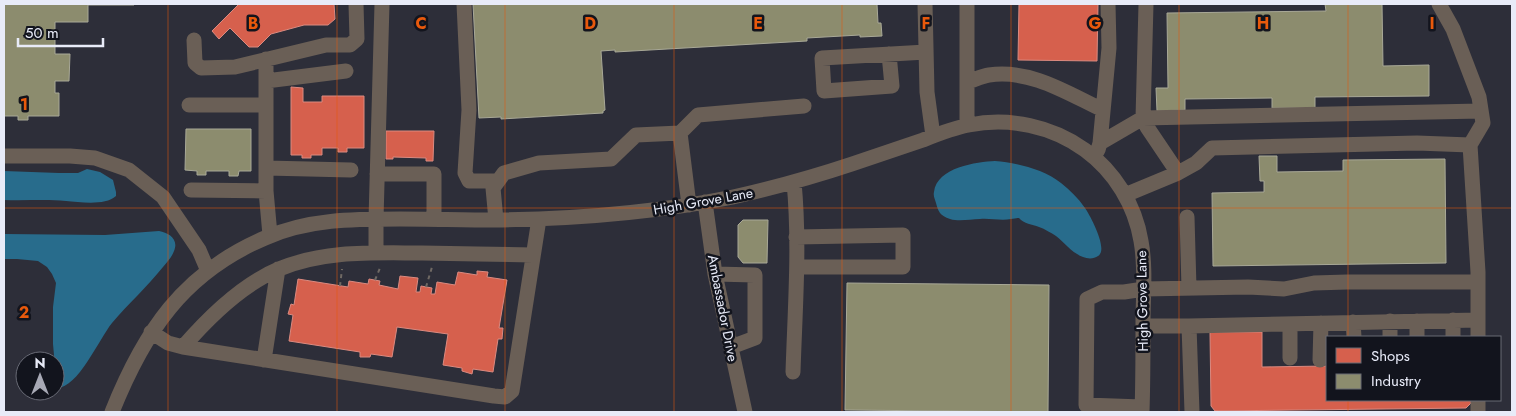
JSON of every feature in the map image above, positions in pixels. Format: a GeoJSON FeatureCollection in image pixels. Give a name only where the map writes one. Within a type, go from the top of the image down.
{"type":"FeatureCollection","features":[{"type":"Feature","properties":{"kind":"street"},"geometry":{"type":"LineString","coordinates":[[194,40],[195,63],[202,68],[235,67],[326,45],[350,45],[357,39],[356,4]]}},
{"type":"Feature","properties":{"kind":"street"},"geometry":{"type":"LineString","coordinates":[[376,252],[382,4]]}},
{"type":"Feature","properties":{"kind":"street"},"geometry":{"type":"LineString","coordinates":[[464,4],[469,110],[466,173],[469,181],[498,182]]}},
{"type":"Feature","properties":{"kind":"street"},"geometry":{"type":"LineString","coordinates":[[925,4],[927,92],[933,136]]}},
{"type":"Feature","properties":{"kind":"street"},"geometry":{"type":"LineString","coordinates":[[966,125],[967,4]]}},
{"type":"Feature","properties":{"kind":"street"},"geometry":{"type":"LineString","coordinates":[[1095,158],[1100,143],[1103,110],[1108,48],[1108,4]]}},
{"type":"Feature","properties":{"kind":"street"},"geometry":{"type":"LineString","coordinates":[[1146,4],[1143,118],[1147,128],[1178,173]]}},
{"type":"Feature","properties":{"kind":"street"},"geometry":{"type":"LineString","coordinates":[[1439,4],[1453,29],[1479,97],[1483,123],[1470,145],[1478,282],[1478,336]]}},
{"type":"Feature","properties":{"kind":"street"},"geometry":{"type":"LineString","coordinates":[[889,54],[892,86],[824,91],[822,58],[889,54],[926,52]]}},
{"type":"Feature","properties":{"kind":"street"},"geometry":{"type":"LineString","coordinates":[[266,59],[266,191],[270,236]]}},
{"type":"Feature","properties":{"kind":"street"},"geometry":{"type":"LineString","coordinates":[[266,81],[346,71]]}},
{"type":"Feature","properties":{"kind":"street"},"geometry":{"type":"LineString","coordinates":[[967,82],[989,75],[1022,75],[1049,84],[1103,110]]}},
{"type":"Feature","properties":{"kind":"street"},"geometry":{"type":"LineString","coordinates":[[190,106],[266,106]]}},
{"type":"Feature","properties":{"kind":"street"},"geometry":{"type":"LineString","coordinates":[[496,220],[492,188],[504,173],[539,164],[611,158],[636,135],[680,133],[698,115],[804,106]]}},
{"type":"Feature","properties":{"kind":"street"},"geometry":{"type":"LineString","coordinates":[[1100,143],[1143,118],[1481,111]]}},
{"type":"Feature","properties":{"kind":"street","name":"High Grove Lane"},"geometry":{"type":"LineString","coordinates":[[112,412],[130,371],[151,332],[179,297],[208,271],[232,254],[270,236],[297,227],[321,222],[356,219],[496,220],[587,218],[632,214],[705,202],[794,182],[966,125],[998,122],[1014,122],[1038,127],[1056,133],[1073,142],[1095,158],[1114,179],[1125,195],[1132,209],[1141,241],[1144,289],[1142,410]]}},
{"type":"Feature","properties":{"kind":"street"},"geometry":{"type":"LineString","coordinates":[[680,133],[689,205]]}},
{"type":"Feature","properties":{"kind":"street"},"geometry":{"type":"LineString","coordinates":[[1125,195],[1178,173],[1196,163],[1212,148],[1417,143],[1470,145]]}},
{"type":"Feature","properties":{"kind":"street"},"geometry":{"type":"LineString","coordinates":[[4,156],[95,158],[129,170],[163,197],[199,250],[208,271]]}},
{"type":"Feature","properties":{"kind":"street"},"geometry":{"type":"LineString","coordinates":[[266,168],[351,170]]}},
{"type":"Feature","properties":{"kind":"street"},"geometry":{"type":"LineString","coordinates":[[377,174],[434,174],[434,219]]}},
{"type":"Feature","properties":{"kind":"street"},"geometry":{"type":"LineString","coordinates":[[792,372],[797,267],[794,182]]}},
{"type":"Feature","properties":{"kind":"street"},"geometry":{"type":"LineString","coordinates":[[191,190],[266,191]]}},
{"type":"Feature","properties":{"kind":"street","name":"Ambassador Drive"},"geometry":{"type":"LineString","coordinates":[[705,202],[715,274],[745,412]]}},
{"type":"Feature","properties":{"kind":"street"},"geometry":{"type":"LineString","coordinates":[[1187,217],[1189,288]]}},
{"type":"Feature","properties":{"kind":"street"},"geometry":{"type":"LineString","coordinates":[[151,332],[183,348],[505,397],[512,391],[539,219]]}},
{"type":"Feature","properties":{"kind":"street"},"geometry":{"type":"LineString","coordinates":[[796,237],[903,235],[903,267],[797,267]]}},
{"type":"Feature","properties":{"kind":"street"},"geometry":{"type":"LineString","coordinates":[[183,348],[214,313],[242,292],[278,269],[308,260],[328,255],[376,252],[533,255]]}},
{"type":"Feature","properties":{"kind":"street"},"geometry":{"type":"LineString","coordinates":[[264,360],[278,269]]}},
{"type":"Feature","properties":{"kind":"street"},"geometry":{"type":"LineString","coordinates":[[715,274],[755,276],[755,338],[731,347]]}},
{"type":"Feature","properties":{"kind":"street"},"geometry":{"type":"LineString","coordinates":[[1142,410],[1086,405],[1087,299],[1102,292],[1124,292],[1144,289],[1248,287],[1284,289],[1314,283],[1347,282],[1478,282]]}},
{"type":"Feature","properties":{"kind":"street"},"geometry":{"type":"LineString","coordinates":[[1453,320],[1453,336]]}},
{"type":"Feature","properties":{"kind":"street"},"geometry":{"type":"LineString","coordinates":[[1143,326],[1321,323],[1354,330],[1390,322],[1478,320]]}},
{"type":"Feature","properties":{"kind":"street"},"geometry":{"type":"LineString","coordinates":[[1417,321],[1417,336]]}},
{"type":"Feature","properties":{"kind":"street"},"geometry":{"type":"LineString","coordinates":[[1390,322],[1390,336]]}},
{"type":"Feature","properties":{"kind":"street"},"geometry":{"type":"LineString","coordinates":[[1320,360],[1321,323]]}},
{"type":"Feature","properties":{"kind":"street"},"geometry":{"type":"LineString","coordinates":[[1290,324],[1290,358]]}},
{"type":"Feature","properties":{"kind":"street"},"geometry":{"type":"LineString","coordinates":[[1189,326],[1192,412]]}},
{"type":"Feature","properties":{"kind":"path"},"geometry":{"type":"LineString","coordinates":[[426,287],[432,264]]}},
{"type":"Feature","properties":{"kind":"path"},"geometry":{"type":"LineString","coordinates":[[374,280],[380,268]]}},
{"type":"Feature","properties":{"kind":"path"},"geometry":{"type":"LineString","coordinates":[[340,286],[342,269]]}},
{"type":"Feature","properties":{"kind":"water"},"geometry":{"type":"Polygon","coordinates":[[[995,161],[1012,163],[1038,170],[1054,178],[1071,191],[1085,208],[1098,232],[1101,253],[1095,258],[1085,258],[1056,236],[1041,228],[1023,222],[1019,218],[958,220],[947,218],[940,213],[934,193],[942,177],[950,171],[959,168],[995,161]]]}},
{"type":"Feature","properties":{"kind":"water"},"geometry":{"type":"Polygon","coordinates":[[[87,169],[100,172],[113,180],[116,196],[106,201],[92,203],[51,200],[4,200],[4,171],[78,173],[87,169]]]}},
{"type":"Feature","properties":{"kind":"water"},"geometry":{"type":"Polygon","coordinates":[[[159,231],[172,237],[175,247],[171,257],[151,282],[112,323],[88,362],[73,380],[65,386],[65,351],[54,351],[53,344],[53,307],[56,283],[47,267],[38,261],[4,259],[4,234],[105,235],[159,231]]]}},
{"type":"Feature","properties":{"kind":"building: Shops"},"geometry":{"type":"Polygon","coordinates":[[[239,4],[334,4],[335,19],[328,25],[304,25],[271,34],[258,47],[249,47],[230,28],[219,39],[212,31],[239,4]]]}},
{"type":"Feature","properties":{"kind":"building: Shops"},"geometry":{"type":"Polygon","coordinates":[[[1019,4],[1098,4],[1097,61],[1018,60],[1019,4]]]}},
{"type":"Feature","properties":{"kind":"building: Shops"},"geometry":{"type":"Polygon","coordinates":[[[291,87],[303,88],[303,102],[322,102],[322,96],[364,96],[364,148],[347,148],[347,152],[338,152],[338,148],[322,148],[322,155],[311,155],[311,158],[302,158],[302,155],[291,155],[291,87]]]}},
{"type":"Feature","properties":{"kind":"building: Shops"},"geometry":{"type":"Polygon","coordinates":[[[386,131],[434,131],[433,161],[426,161],[426,158],[393,157],[393,159],[386,159],[386,131]]]}},
{"type":"Feature","properties":{"kind":"building: Shops"},"geometry":{"type":"Polygon","coordinates":[[[477,271],[488,272],[487,277],[507,280],[499,328],[503,328],[502,339],[498,339],[493,372],[473,369],[472,374],[462,371],[462,368],[443,365],[448,334],[397,327],[392,357],[371,354],[370,357],[360,357],[360,352],[289,341],[293,315],[288,314],[291,304],[294,305],[298,279],[348,287],[349,281],[368,284],[369,279],[380,281],[379,285],[398,289],[400,276],[418,278],[416,292],[420,292],[421,286],[432,288],[431,294],[435,294],[437,282],[455,285],[458,272],[477,275],[477,271]]]}},
{"type":"Feature","properties":{"kind":"building: Shops"},"geometry":{"type":"Polygon","coordinates":[[[1210,332],[1262,332],[1262,367],[1326,366],[1326,401],[1471,401],[1466,408],[1215,411],[1211,406],[1210,332]]]}},
{"type":"Feature","properties":{"kind":"building: Industry"},"geometry":{"type":"Polygon","coordinates":[[[4,4],[134,5],[88,5],[88,22],[55,22],[55,54],[70,54],[69,81],[55,81],[55,93],[59,93],[59,116],[28,116],[28,120],[18,120],[18,116],[4,116],[4,4]]]}},
{"type":"Feature","properties":{"kind":"building: Industry"},"geometry":{"type":"Polygon","coordinates":[[[473,4],[877,4],[878,23],[881,23],[882,36],[860,37],[860,35],[807,38],[807,41],[615,52],[615,50],[601,51],[605,110],[603,113],[501,119],[501,117],[479,118],[473,4]]]}},
{"type":"Feature","properties":{"kind":"building: Industry"},"geometry":{"type":"Polygon","coordinates":[[[1325,4],[1382,4],[1383,66],[1429,65],[1429,96],[1315,97],[1315,108],[1272,108],[1272,98],[1185,99],[1185,110],[1157,111],[1156,88],[1168,88],[1167,13],[1326,11],[1325,4]]]}},
{"type":"Feature","properties":{"kind":"building: Industry"},"geometry":{"type":"Polygon","coordinates":[[[186,129],[251,129],[251,171],[239,171],[238,176],[229,176],[229,171],[206,171],[206,175],[197,175],[197,171],[185,170],[186,129]]]}},
{"type":"Feature","properties":{"kind":"building: Industry"},"geometry":{"type":"Polygon","coordinates":[[[1259,156],[1277,156],[1277,172],[1343,171],[1343,160],[1445,159],[1446,263],[1213,266],[1212,193],[1264,192],[1264,181],[1260,181],[1259,156]]]}},
{"type":"Feature","properties":{"kind":"building: Industry"},"geometry":{"type":"Polygon","coordinates":[[[743,220],[768,220],[767,263],[743,263],[738,257],[738,225],[743,220]]]}},
{"type":"Feature","properties":{"kind":"building: Industry"},"geometry":{"type":"Polygon","coordinates":[[[847,283],[1049,285],[1048,412],[845,410],[847,283]]]}}]}
